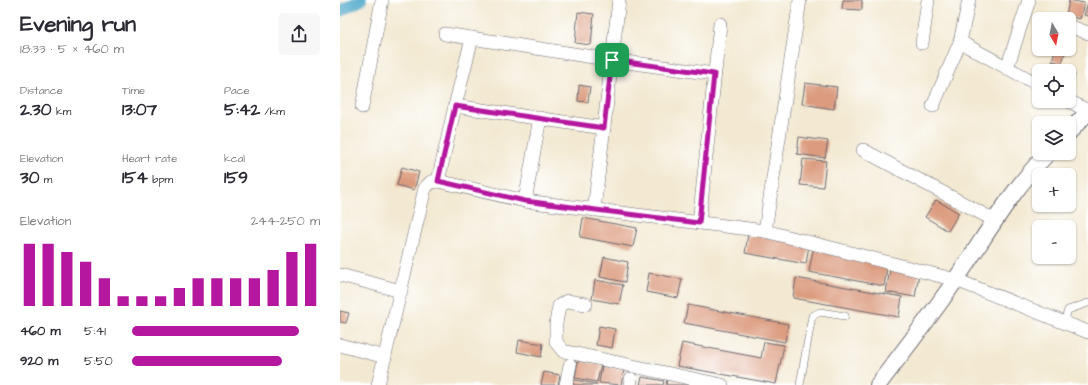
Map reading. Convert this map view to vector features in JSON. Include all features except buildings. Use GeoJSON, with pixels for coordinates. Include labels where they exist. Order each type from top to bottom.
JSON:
{"type":"FeatureCollection","features":[{"type":"Feature","properties":{"kind":"street"},"geometry":{"type":"LineString","coordinates":[[362,107],[382,0]]}},
{"type":"Feature","properties":{"kind":"street"},"geometry":{"type":"LineString","coordinates":[[594,210],[619,0]]}},
{"type":"Feature","properties":{"kind":"street"},"geometry":{"type":"LineString","coordinates":[[765,231],[800,0]]}},
{"type":"Feature","properties":{"kind":"street"},"geometry":{"type":"LineString","coordinates":[[922,42],[928,0]]}},
{"type":"Feature","properties":{"kind":"street"},"geometry":{"type":"LineString","coordinates":[[933,106],[960,42],[969,0]]}},
{"type":"Feature","properties":{"kind":"street"},"geometry":{"type":"LineString","coordinates":[[1007,68],[1029,0]]}},
{"type":"Feature","properties":{"kind":"street"},"geometry":{"type":"LineString","coordinates":[[699,223],[720,24]]}},
{"type":"Feature","properties":{"kind":"street"},"geometry":{"type":"LineString","coordinates":[[1076,29],[1088,33]]}},
{"type":"Feature","properties":{"kind":"street"},"geometry":{"type":"LineString","coordinates":[[445,34],[714,74]]}},
{"type":"Feature","properties":{"kind":"street"},"geometry":{"type":"LineString","coordinates":[[438,181],[472,38]]}},
{"type":"Feature","properties":{"kind":"street"},"geometry":{"type":"LineString","coordinates":[[960,42],[1032,81]]}},
{"type":"Feature","properties":{"kind":"street"},"geometry":{"type":"LineString","coordinates":[[1076,105],[1088,112],[1076,125]]}},
{"type":"Feature","properties":{"kind":"street"},"geometry":{"type":"LineString","coordinates":[[455,106],[604,128]]}},
{"type":"Feature","properties":{"kind":"street"},"geometry":{"type":"LineString","coordinates":[[525,201],[540,118]]}},
{"type":"Feature","properties":{"kind":"street"},"geometry":{"type":"LineString","coordinates":[[863,150],[994,220]]}},
{"type":"Feature","properties":{"kind":"street"},"geometry":{"type":"LineString","coordinates":[[878,385],[956,280],[994,220],[1041,160]]}},
{"type":"Feature","properties":{"kind":"street"},"geometry":{"type":"LineString","coordinates":[[378,385],[426,188],[432,182],[438,181],[525,201],[765,231],[956,280],[1088,332]]}},
{"type":"Feature","properties":{"kind":"street"},"geometry":{"type":"LineString","coordinates":[[340,275],[401,291]]}},
{"type":"Feature","properties":{"kind":"street"},"geometry":{"type":"LineString","coordinates":[[586,304],[567,301],[559,306],[556,323],[556,342],[563,351],[722,385]]}},
{"type":"Feature","properties":{"kind":"street"},"geometry":{"type":"LineString","coordinates":[[340,346],[385,356]]}},
{"type":"Feature","properties":{"kind":"street"},"geometry":{"type":"LineString","coordinates":[[566,385],[570,365]]}},
{"type":"Feature","properties":{"kind":"lane"},"geometry":{"type":"LineString","coordinates":[[1064,322],[1068,310],[1088,303]]}},
{"type":"Feature","properties":{"kind":"lane"},"geometry":{"type":"LineString","coordinates":[[800,385],[812,316],[820,312],[845,316]]}},
{"type":"Feature","properties":{"kind":"waterway"},"geometry":{"type":"LineString","coordinates":[[340,11],[361,0]]}},
{"type":"Feature","properties":{"kind":"route"},"geometry":{"type":"LineString","coordinates":[[612,60],[714,74],[699,223],[525,201],[438,181],[455,106],[604,128],[612,60]]}}]}
